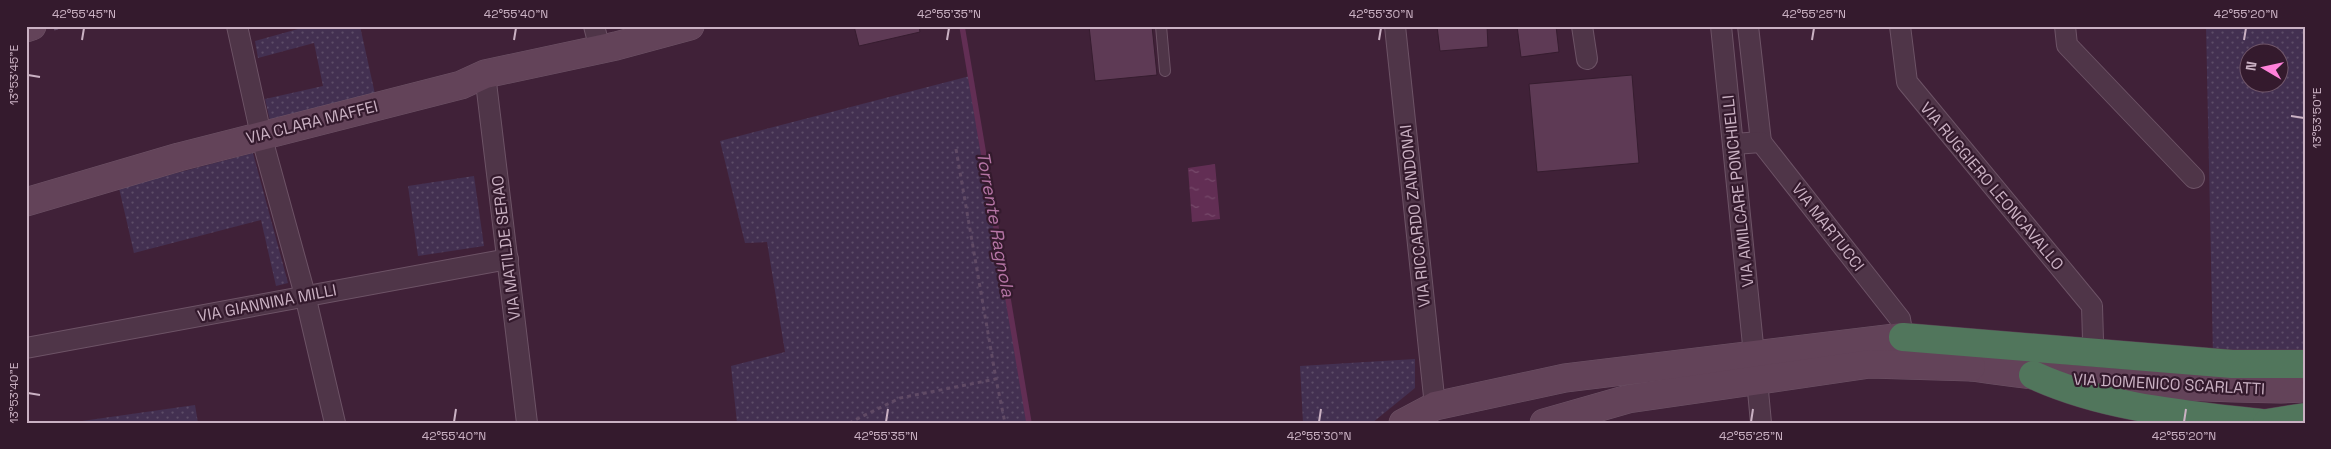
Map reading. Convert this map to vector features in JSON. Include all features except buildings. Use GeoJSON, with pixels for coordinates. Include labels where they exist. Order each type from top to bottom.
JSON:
{"type":"FeatureCollection","features":[{"type":"Feature","properties":{"kind":"highway"},"geometry":{"type":"LineString","coordinates":[[1903,337],[2232,364],[2305,364]]}},
{"type":"Feature","properties":{"kind":"highway"},"geometry":{"type":"LineString","coordinates":[[2033,375],[2062,388],[2100,400],[2138,408],[2261,423]]}},
{"type":"Feature","properties":{"kind":"highway"},"geometry":{"type":"LineString","coordinates":[[2267,423],[2305,417]]}},
{"type":"Feature","properties":{"kind":"street"},"geometry":{"type":"LineString","coordinates":[[26,28],[32,26]]}},
{"type":"Feature","properties":{"kind":"street"},"geometry":{"type":"LineString","coordinates":[[237,26],[261,135],[305,295],[335,423]]}},
{"type":"Feature","properties":{"kind":"street","name":"VIA CLARA MAFFEI"},"geometry":{"type":"LineString","coordinates":[[26,202],[261,135],[461,85],[485,74],[597,38],[690,26]]}},
{"type":"Feature","properties":{"kind":"street","name":"VIA RICCARDO ZANDONAI"},"geometry":{"type":"LineString","coordinates":[[1396,26],[1435,406]]}},
{"type":"Feature","properties":{"kind":"street"},"geometry":{"type":"LineString","coordinates":[[1582,26],[1587,59]]}},
{"type":"Feature","properties":{"kind":"street","name":"VIA AMILCARE PONCHIELLI"},"geometry":{"type":"LineString","coordinates":[[1721,26],[1761,423]]}},
{"type":"Feature","properties":{"kind":"street","name":"VIA AMILCARE PONCHIELLI"},"geometry":{"type":"LineString","coordinates":[[1748,26],[1761,142]]}},
{"type":"Feature","properties":{"kind":"street","name":"VIA RUGGIERO LEONCAVALLO"},"geometry":{"type":"LineString","coordinates":[[1900,26],[1907,82],[2092,306],[2093,340]]}},
{"type":"Feature","properties":{"kind":"street"},"geometry":{"type":"LineString","coordinates":[[2065,26],[2067,45],[2194,178]]}},
{"type":"Feature","properties":{"kind":"street","name":"VIA MATILDE SERAO"},"geometry":{"type":"LineString","coordinates":[[485,74],[527,423]]}},
{"type":"Feature","properties":{"kind":"street"},"geometry":{"type":"LineString","coordinates":[[1734,144],[1761,142]]}},
{"type":"Feature","properties":{"kind":"street","name":"VIA MARTUCCI"},"geometry":{"type":"LineString","coordinates":[[1761,142],[1900,318],[1903,337]]}},
{"type":"Feature","properties":{"kind":"street","name":"VIA GIANNINA MILLI"},"geometry":{"type":"LineString","coordinates":[[26,348],[508,259]]}},
{"type":"Feature","properties":{"kind":"street"},"geometry":{"type":"LineString","coordinates":[[1565,378],[1547,386],[1541,392],[1539,399],[1541,406],[1556,419],[1628,398],[1756,368],[1903,337]]}},
{"type":"Feature","properties":{"kind":"street"},"geometry":{"type":"LineString","coordinates":[[1870,364],[1886,359],[1896,353],[1901,346],[1903,337]]}},
{"type":"Feature","properties":{"kind":"street"},"geometry":{"type":"LineString","coordinates":[[1903,337],[1908,349],[1925,360],[1971,367]]}},
{"type":"Feature","properties":{"kind":"street"},"geometry":{"type":"LineString","coordinates":[[1403,423],[1435,406],[1565,378],[1870,364],[1971,367]]}},
{"type":"Feature","properties":{"kind":"street","name":"VIA DOMENICO SCARLATTI"},"geometry":{"type":"LineString","coordinates":[[1971,367],[2127,384],[2185,387],[2305,388]]}},
{"type":"Feature","properties":{"kind":"lane"},"geometry":{"type":"LineString","coordinates":[[1161,26],[1166,71]]}},
{"type":"Feature","properties":{"kind":"path"},"geometry":{"type":"LineString","coordinates":[[956,149],[1005,423]]}},
{"type":"Feature","properties":{"kind":"path"},"geometry":{"type":"LineString","coordinates":[[849,423],[900,398],[996,379]]}},
{"type":"Feature","properties":{"kind":"shaded area"},"geometry":{"type":"Polygon","coordinates":[[[298,26],[360,26],[375,94],[270,121],[265,99],[323,86],[314,43],[258,58],[255,41],[298,29],[298,26]]]}},
{"type":"Feature","properties":{"kind":"shaded area"},"geometry":{"type":"Polygon","coordinates":[[[2206,26],[2305,26],[2305,350],[2213,355],[2206,26]]]}},
{"type":"Feature","properties":{"kind":"shaded area"},"geometry":{"type":"Polygon","coordinates":[[[970,76],[1029,423],[737,423],[731,366],[785,352],[767,242],[745,243],[720,141],[970,76]]]}},
{"type":"Feature","properties":{"kind":"shaded area"},"geometry":{"type":"Polygon","coordinates":[[[253,153],[288,283],[276,286],[261,220],[134,253],[119,188],[253,153]]]}},
{"type":"Feature","properties":{"kind":"shaded area"},"geometry":{"type":"Polygon","coordinates":[[[474,176],[484,246],[418,256],[408,186],[474,176]]]}},
{"type":"Feature","properties":{"kind":"shaded area"},"geometry":{"type":"Polygon","coordinates":[[[1415,359],[1415,388],[1372,423],[1303,423],[1300,366],[1415,359]]]}},
{"type":"Feature","properties":{"kind":"shaded area"},"geometry":{"type":"Polygon","coordinates":[[[195,405],[198,423],[68,423],[195,405]]]}},
{"type":"Feature","properties":{"kind":"water"},"geometry":{"type":"Polygon","coordinates":[[[1215,164],[1220,219],[1192,222],[1188,168],[1215,164]]]}},
{"type":"Feature","properties":{"kind":"waterway","name":"Torrente Ragnola"},"geometry":{"type":"LineString","coordinates":[[962,26],[1029,423]]}}]}
